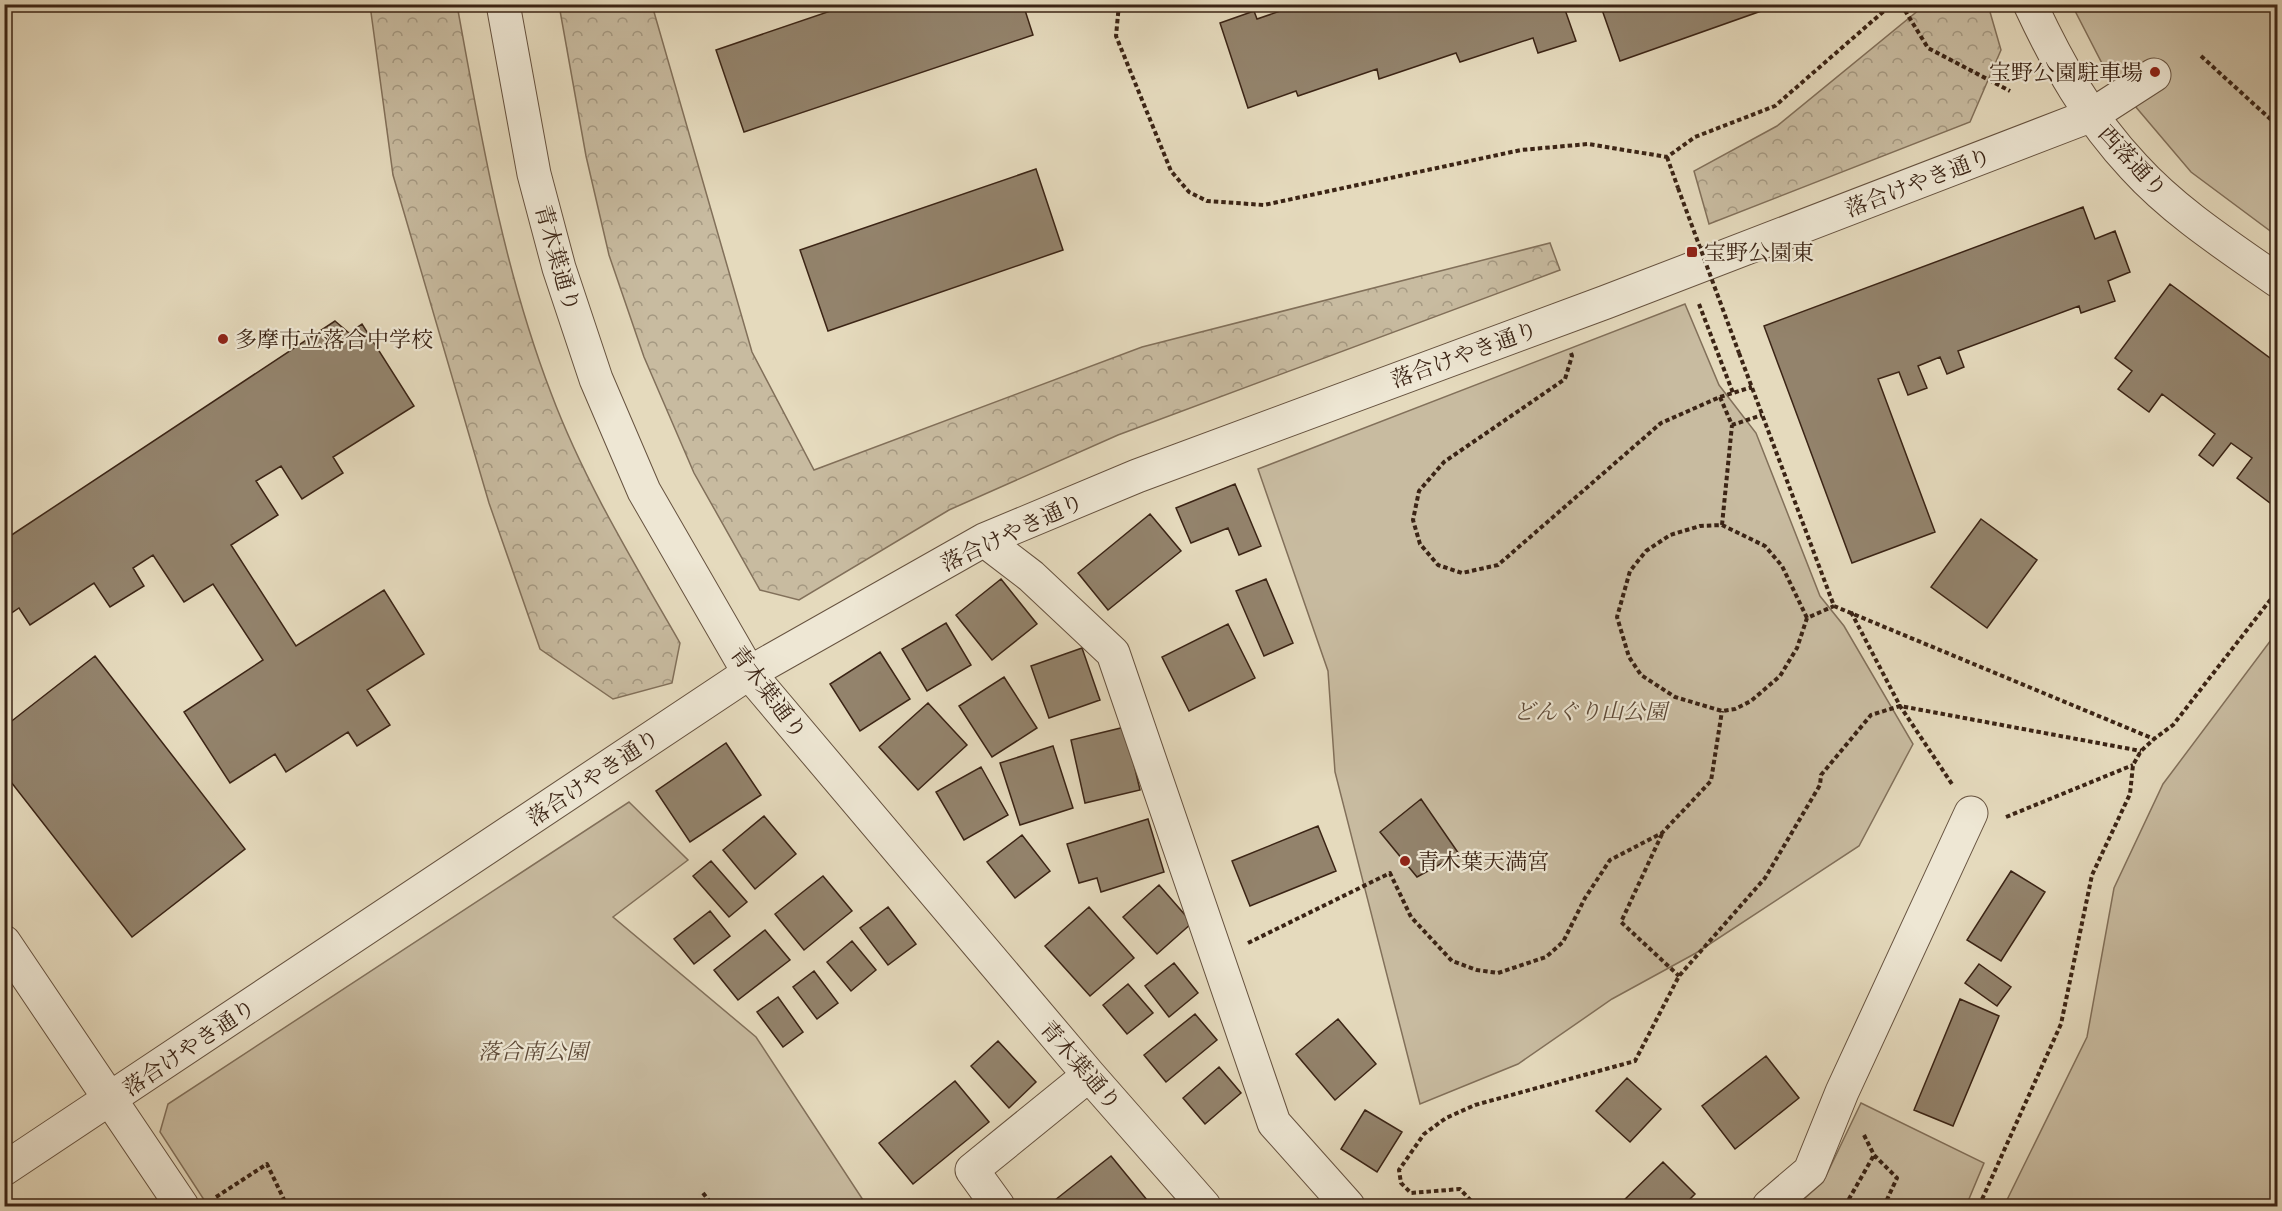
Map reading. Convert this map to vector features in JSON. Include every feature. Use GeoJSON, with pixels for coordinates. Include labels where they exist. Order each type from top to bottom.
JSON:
{"type":"FeatureCollection","features":[{"type":"Feature","properties":{"kind":"street","name":"青木葉通り"},"geometry":{"type":"LineString","coordinates":[[503,4],[534,174],[559,268],[596,379],[644,491],[749,673],[1089,1075],[1204,1206]]}},
{"type":"Feature","properties":{"kind":"street","name":"西落通り"},"geometry":{"type":"LineString","coordinates":[[2030,4],[2060,68],[2092,115],[2134,167],[2186,215],[2277,281]]}},
{"type":"Feature","properties":{"kind":"street","name":"落合けやき通り"},"geometry":{"type":"LineString","coordinates":[[4,1169],[749,673],[984,540],[1137,476],[1606,302],[2092,115],[2154,75]]}},
{"type":"Feature","properties":{"kind":"street"},"geometry":{"type":"LineString","coordinates":[[984,540],[1031,576],[1113,653],[1274,1123],[1348,1206]]}},
{"type":"Feature","properties":{"kind":"street"},"geometry":{"type":"LineString","coordinates":[[1769,1206],[1810,1171],[1842,1092],[1971,813]]}},
{"type":"Feature","properties":{"kind":"street"},"geometry":{"type":"LineString","coordinates":[[4,942],[182,1206]]}},
{"type":"Feature","properties":{"kind":"street"},"geometry":{"type":"LineString","coordinates":[[998,1206],[972,1170],[1089,1075]]}},
{"type":"Feature","properties":{"kind":"path"},"geometry":{"type":"LineString","coordinates":[[1119,4],[1116,36],[1171,171],[1189,192],[1207,201],[1264,205],[1521,150],[1588,144],[1667,157],[1695,137],[1775,106],[1892,4]]}},
{"type":"Feature","properties":{"kind":"path"},"geometry":{"type":"LineString","coordinates":[[1901,4],[1928,48],[2010,91]]}},
{"type":"Feature","properties":{"kind":"path"},"geometry":{"type":"LineString","coordinates":[[2200,56],[2277,126]]}},
{"type":"Feature","properties":{"kind":"path"},"geometry":{"type":"LineString","coordinates":[[1667,157],[1834,606]]}},
{"type":"Feature","properties":{"kind":"path"},"geometry":{"type":"LineString","coordinates":[[1699,304],[1732,393]]}},
{"type":"Feature","properties":{"kind":"path"},"geometry":{"type":"LineString","coordinates":[[1569,349],[1572,356],[1565,379],[1444,462],[1419,491],[1413,520],[1419,544],[1438,565],[1462,573],[1498,565],[1661,423],[1720,397],[1752,387]]}},
{"type":"Feature","properties":{"kind":"path"},"geometry":{"type":"LineString","coordinates":[[1720,397],[1732,425],[1722,525]]}},
{"type":"Feature","properties":{"kind":"path"},"geometry":{"type":"LineString","coordinates":[[1732,425],[1762,415]]}},
{"type":"Feature","properties":{"kind":"path"},"geometry":{"type":"LineString","coordinates":[[1722,525],[1765,546],[1782,566],[1807,618],[1797,648],[1780,676],[1751,700],[1735,709],[1722,711],[1675,697],[1641,675],[1629,657],[1617,617],[1630,571],[1646,551],[1670,535],[1700,526],[1722,525]]}},
{"type":"Feature","properties":{"kind":"path"},"geometry":{"type":"LineString","coordinates":[[1979,1206],[2061,1024],[2092,875],[2130,794],[2133,765],[2141,752],[2154,739],[2173,726],[2277,590]]}},
{"type":"Feature","properties":{"kind":"path"},"geometry":{"type":"LineString","coordinates":[[1807,618],[1834,606],[2154,739]]}},
{"type":"Feature","properties":{"kind":"path"},"geometry":{"type":"LineString","coordinates":[[1850,612],[1900,706],[1971,813],[2002,819],[2133,765]]}},
{"type":"Feature","properties":{"kind":"path"},"geometry":{"type":"LineString","coordinates":[[1476,1206],[1460,1189],[1411,1193],[1401,1183],[1399,1170],[1424,1134],[1446,1118],[1475,1105],[1635,1061],[1679,976],[1765,878],[1820,785],[1821,775],[1870,715],[1900,706],[2141,752]]}},
{"type":"Feature","properties":{"kind":"path"},"geometry":{"type":"LineString","coordinates":[[1679,976],[1621,922],[1662,833],[1710,781],[1722,711]]}},
{"type":"Feature","properties":{"kind":"path"},"geometry":{"type":"LineString","coordinates":[[1217,959],[1390,873],[1411,917],[1452,961],[1476,970],[1498,973],[1545,957],[1563,942],[1585,898],[1610,860],[1662,833]]}},
{"type":"Feature","properties":{"kind":"path"},"geometry":{"type":"LineString","coordinates":[[1842,1092],[1874,1155],[1897,1178],[1884,1206]]}},
{"type":"Feature","properties":{"kind":"path"},"geometry":{"type":"LineString","coordinates":[[1845,1206],[1874,1155]]}},
{"type":"Feature","properties":{"kind":"path"},"geometry":{"type":"LineString","coordinates":[[232,1186],[267,1164],[287,1206]]}},
{"type":"Feature","properties":{"kind":"path"},"geometry":{"type":"LineString","coordinates":[[703,1193],[713,1206]]}},
{"type":"Feature","properties":{"kind":"green space"},"geometry":{"type":"Polygon","coordinates":[[[370,5],[457,5],[506,250],[534,346],[578,458],[627,551],[680,643],[672,683],[613,699],[540,649],[489,503],[393,175],[370,5]]]}},
{"type":"Feature","properties":{"kind":"green space"},"geometry":{"type":"Polygon","coordinates":[[[559,5],[652,5],[752,352],[814,470],[1142,347],[1550,243],[1560,270],[1118,435],[949,510],[799,600],[760,590],[694,473],[644,357],[609,255],[586,156],[559,5]]]}},
{"type":"Feature","properties":{"kind":"green space"},"geometry":{"type":"Polygon","coordinates":[[[1925,5],[1988,5],[2001,50],[1970,122],[1709,224],[1694,171],[1777,126],[1925,5]]]}},
{"type":"Feature","properties":{"kind":"green space"},"geometry":{"type":"Polygon","coordinates":[[[2072,5],[2277,5],[2277,236],[2191,172],[2107,73],[2072,5]]]}},
{"type":"Feature","properties":{"kind":"green space","name":"どんぐり山公園"},"geometry":{"type":"Polygon","coordinates":[[[1685,304],[1719,385],[1756,433],[1820,596],[1844,626],[1913,744],[1859,846],[1696,953],[1612,999],[1518,1064],[1420,1104],[1335,772],[1328,671],[1258,469],[1685,304]]]}},
{"type":"Feature","properties":{"kind":"green space"},"geometry":{"type":"Polygon","coordinates":[[[2277,632],[2277,1206],[2004,1206],[2087,1037],[2114,888],[2163,784],[2277,632]]]}},
{"type":"Feature","properties":{"kind":"green space","name":"落合南公園"},"geometry":{"type":"Polygon","coordinates":[[[629,802],[688,860],[613,917],[756,1037],[867,1206],[208,1206],[160,1132],[168,1104],[629,802]]]}},
{"type":"Feature","properties":{"kind":"green space"},"geometry":{"type":"Polygon","coordinates":[[[1861,1103],[1984,1163],[1966,1206],[1796,1206],[1823,1182],[1861,1103]]]}},
{"type":"Feature","properties":{"kind":"building"},"geometry":{"type":"Polygon","coordinates":[[[851,4],[1023,4],[1033,35],[744,132],[716,50],[851,4]]]}},
{"type":"Feature","properties":{"kind":"building"},"geometry":{"type":"Polygon","coordinates":[[[1301,4],[1563,4],[1576,41],[1538,53],[1533,38],[1460,62],[1456,53],[1379,79],[1377,69],[1298,96],[1296,91],[1248,108],[1220,23],[1254,11],[1257,19],[1301,4]]]}},
{"type":"Feature","properties":{"kind":"building"},"geometry":{"type":"Polygon","coordinates":[[[1600,4],[1781,4],[1620,61],[1600,4]]]}},
{"type":"Feature","properties":{"kind":"building"},"geometry":{"type":"Polygon","coordinates":[[[1036,169],[1063,250],[828,331],[800,250],[1036,169]]]}},
{"type":"Feature","properties":{"kind":"building"},"geometry":{"type":"Polygon","coordinates":[[[2083,207],[2095,239],[2115,231],[2130,272],[2108,281],[2115,301],[2081,313],[2079,306],[1958,351],[1964,367],[1947,374],[1940,357],[1918,366],[1927,388],[1908,395],[1899,372],[1878,379],[1935,532],[1852,563],[1764,326],[2083,207]]]}},
{"type":"Feature","properties":{"kind":"building"},"geometry":{"type":"Polygon","coordinates":[[[2170,284],[2278,364],[2278,493],[2270,503],[2237,478],[2252,458],[2231,443],[2213,466],[2199,455],[2215,434],[2162,394],[2149,412],[2118,389],[2132,371],[2115,358],[2170,284]]]}},
{"type":"Feature","properties":{"kind":"building"},"geometry":{"type":"Polygon","coordinates":[[[335,321],[349,333],[362,324],[414,406],[333,457],[343,473],[302,499],[281,466],[256,481],[278,515],[231,545],[296,646],[384,590],[424,654],[367,690],[390,725],[357,746],[348,732],[286,772],[275,754],[230,783],[184,712],[263,660],[213,584],[184,602],[153,555],[133,568],[144,586],[110,607],[94,583],[30,625],[19,608],[4,618],[4,540],[335,321]]]}},
{"type":"Feature","properties":{"kind":"building"},"geometry":{"type":"Polygon","coordinates":[[[1235,484],[1261,546],[1239,555],[1228,528],[1191,543],[1176,508],[1235,484]]]}},
{"type":"Feature","properties":{"kind":"building"},"geometry":{"type":"Polygon","coordinates":[[[1150,514],[1181,551],[1108,610],[1078,573],[1150,514]]]}},
{"type":"Feature","properties":{"kind":"building"},"geometry":{"type":"Polygon","coordinates":[[[1981,519],[2037,560],[1987,628],[1931,587],[1981,519]]]}},
{"type":"Feature","properties":{"kind":"building"},"geometry":{"type":"Polygon","coordinates":[[[1001,579],[1037,624],[992,660],[956,615],[1001,579]]]}},
{"type":"Feature","properties":{"kind":"building"},"geometry":{"type":"Polygon","coordinates":[[[1266,579],[1293,643],[1264,656],[1236,591],[1266,579]]]}},
{"type":"Feature","properties":{"kind":"building"},"geometry":{"type":"Polygon","coordinates":[[[946,623],[971,665],[927,691],[902,649],[946,623]]]}},
{"type":"Feature","properties":{"kind":"building"},"geometry":{"type":"Polygon","coordinates":[[[1228,624],[1255,678],[1189,711],[1162,657],[1228,624]]]}},
{"type":"Feature","properties":{"kind":"building"},"geometry":{"type":"Polygon","coordinates":[[[1082,648],[1100,700],[1049,718],[1031,666],[1082,648]]]}},
{"type":"Feature","properties":{"kind":"building"},"geometry":{"type":"Polygon","coordinates":[[[880,652],[910,699],[860,731],[830,684],[880,652]]]}},
{"type":"Feature","properties":{"kind":"building"},"geometry":{"type":"Polygon","coordinates":[[[95,656],[245,849],[132,937],[4,773],[4,727],[95,656]]]}},
{"type":"Feature","properties":{"kind":"building"},"geometry":{"type":"Polygon","coordinates":[[[1004,677],[1037,728],[992,757],[959,706],[1004,677]]]}},
{"type":"Feature","properties":{"kind":"building"},"geometry":{"type":"Polygon","coordinates":[[[928,703],[967,745],[918,790],[879,747],[928,703]]]}},
{"type":"Feature","properties":{"kind":"building"},"geometry":{"type":"Polygon","coordinates":[[[1125,727],[1140,790],[1085,803],[1071,740],[1125,727]]]}},
{"type":"Feature","properties":{"kind":"building"},"geometry":{"type":"Polygon","coordinates":[[[726,743],[761,795],[690,842],[656,791],[726,743]]]}},
{"type":"Feature","properties":{"kind":"building"},"geometry":{"type":"Polygon","coordinates":[[[1053,746],[1073,808],[1020,825],[1000,763],[1053,746]]]}},
{"type":"Feature","properties":{"kind":"building"},"geometry":{"type":"Polygon","coordinates":[[[981,767],[1008,815],[964,840],[936,792],[981,767]]]}},
{"type":"Feature","properties":{"kind":"building"},"geometry":{"type":"Polygon","coordinates":[[[1421,799],[1459,854],[1417,877],[1380,832],[1421,799]]]}},
{"type":"Feature","properties":{"kind":"building"},"geometry":{"type":"Polygon","coordinates":[[[764,816],[796,854],[755,889],[723,850],[764,816]]]}},
{"type":"Feature","properties":{"kind":"building"},"geometry":{"type":"Polygon","coordinates":[[[1148,819],[1164,872],[1101,892],[1097,878],[1079,883],[1067,844],[1148,819]]]}},
{"type":"Feature","properties":{"kind":"building"},"geometry":{"type":"Polygon","coordinates":[[[1318,826],[1336,871],[1250,906],[1232,861],[1318,826]]]}},
{"type":"Feature","properties":{"kind":"building"},"geometry":{"type":"Polygon","coordinates":[[[1022,835],[1050,871],[1015,898],[987,862],[1022,835]]]}},
{"type":"Feature","properties":{"kind":"building"},"geometry":{"type":"Polygon","coordinates":[[[711,861],[747,902],[729,917],[693,876],[711,861]]]}},
{"type":"Feature","properties":{"kind":"building"},"geometry":{"type":"Polygon","coordinates":[[[2011,871],[2045,892],[2001,961],[1967,940],[2011,871]]]}},
{"type":"Feature","properties":{"kind":"building"},"geometry":{"type":"Polygon","coordinates":[[[823,876],[852,911],[804,950],[775,914],[823,876]]]}},
{"type":"Feature","properties":{"kind":"building"},"geometry":{"type":"Polygon","coordinates":[[[1159,885],[1192,923],[1157,954],[1123,917],[1159,885]]]}},
{"type":"Feature","properties":{"kind":"building"},"geometry":{"type":"Polygon","coordinates":[[[888,907],[916,944],[888,965],[860,928],[888,907]]]}},
{"type":"Feature","properties":{"kind":"building"},"geometry":{"type":"Polygon","coordinates":[[[1089,907],[1134,958],[1090,996],[1045,946],[1089,907]]]}},
{"type":"Feature","properties":{"kind":"building"},"geometry":{"type":"Polygon","coordinates":[[[710,911],[730,936],[694,964],[674,939],[710,911]]]}},
{"type":"Feature","properties":{"kind":"building"},"geometry":{"type":"Polygon","coordinates":[[[765,930],[790,960],[738,1000],[714,970],[765,930]]]}},
{"type":"Feature","properties":{"kind":"building"},"geometry":{"type":"Polygon","coordinates":[[[852,941],[876,970],[851,991],[827,962],[852,941]]]}},
{"type":"Feature","properties":{"kind":"building"},"geometry":{"type":"Polygon","coordinates":[[[1174,963],[1198,993],[1169,1017],[1145,986],[1174,963]]]}},
{"type":"Feature","properties":{"kind":"building"},"geometry":{"type":"Polygon","coordinates":[[[1979,964],[2011,987],[1997,1006],[1965,983],[1979,964]]]}},
{"type":"Feature","properties":{"kind":"building"},"geometry":{"type":"Polygon","coordinates":[[[814,971],[838,1003],[817,1019],[793,987],[814,971]]]}},
{"type":"Feature","properties":{"kind":"building"},"geometry":{"type":"Polygon","coordinates":[[[1128,984],[1153,1013],[1127,1034],[1103,1005],[1128,984]]]}},
{"type":"Feature","properties":{"kind":"building"},"geometry":{"type":"Polygon","coordinates":[[[778,997],[803,1032],[783,1047],[757,1012],[778,997]]]}},
{"type":"Feature","properties":{"kind":"building"},"geometry":{"type":"Polygon","coordinates":[[[1960,999],[1999,1016],[1953,1126],[1914,1110],[1960,999]]]}},
{"type":"Feature","properties":{"kind":"building"},"geometry":{"type":"Polygon","coordinates":[[[1195,1014],[1217,1040],[1166,1082],[1144,1055],[1195,1014]]]}},
{"type":"Feature","properties":{"kind":"building"},"geometry":{"type":"Polygon","coordinates":[[[1338,1019],[1376,1064],[1335,1100],[1296,1054],[1338,1019]]]}},
{"type":"Feature","properties":{"kind":"building"},"geometry":{"type":"Polygon","coordinates":[[[998,1041],[1036,1082],[1009,1108],[971,1066],[998,1041]]]}},
{"type":"Feature","properties":{"kind":"building"},"geometry":{"type":"Polygon","coordinates":[[[1766,1056],[1799,1098],[1735,1149],[1702,1106],[1766,1056]]]}},
{"type":"Feature","properties":{"kind":"building"},"geometry":{"type":"Polygon","coordinates":[[[1219,1067],[1241,1093],[1205,1124],[1183,1098],[1219,1067]]]}},
{"type":"Feature","properties":{"kind":"building"},"geometry":{"type":"Polygon","coordinates":[[[1627,1078],[1661,1109],[1630,1142],[1596,1111],[1627,1078]]]}},
{"type":"Feature","properties":{"kind":"building"},"geometry":{"type":"Polygon","coordinates":[[[955,1081],[989,1122],[913,1184],[879,1143],[955,1081]]]}},
{"type":"Feature","properties":{"kind":"building"},"geometry":{"type":"Polygon","coordinates":[[[1365,1110],[1402,1132],[1377,1172],[1341,1149],[1365,1110]]]}},
{"type":"Feature","properties":{"kind":"building"},"geometry":{"type":"Polygon","coordinates":[[[1111,1156],[1152,1206],[1060,1206],[1055,1200],[1111,1156]]]}},
{"type":"Feature","properties":{"kind":"building"},"geometry":{"type":"Polygon","coordinates":[[[1663,1162],[1695,1194],[1683,1206],[1618,1206],[1663,1162]]]}},
{"type":"Feature","properties":{"kind":"place","name":"宝野公園駐車場"},"geometry":{"type":"Point","coordinates":[2155,72]}},
{"type":"Feature","properties":{"kind":"place","name":"宝野公園東"},"geometry":{"type":"Point","coordinates":[1692,252]}},
{"type":"Feature","properties":{"kind":"place","name":"多摩市立落合中学校"},"geometry":{"type":"Point","coordinates":[223,339]}},
{"type":"Feature","properties":{"kind":"place","name":"青木葉天満宮"},"geometry":{"type":"Point","coordinates":[1405,861]}}]}
